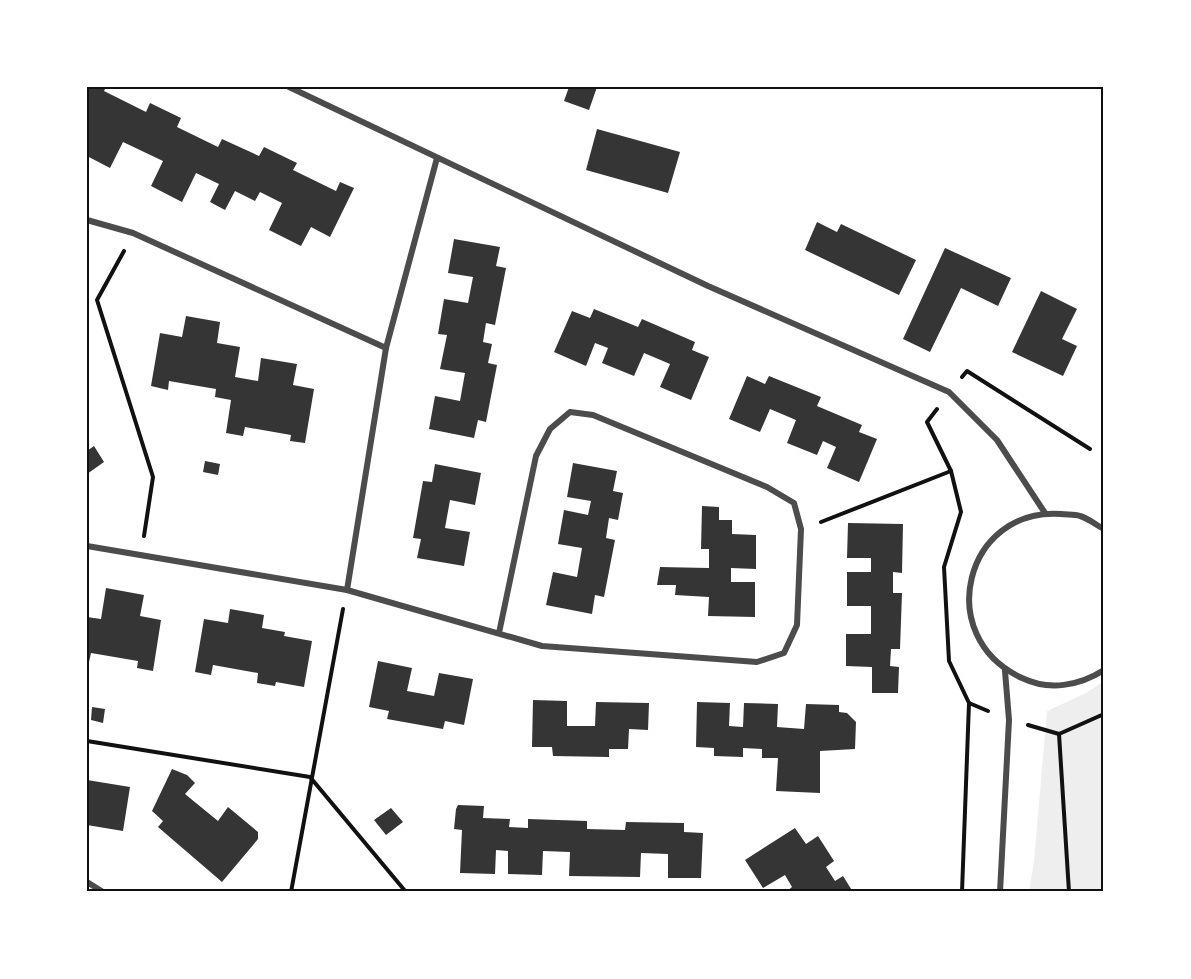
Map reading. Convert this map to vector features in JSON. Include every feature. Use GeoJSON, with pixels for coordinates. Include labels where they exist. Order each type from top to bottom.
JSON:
{"type":"FeatureCollection","features":[{"type":"Feature","properties":{"kind":"street"},"geometry":{"type":"LineString","coordinates":[[289,87],[708,286],[949,392],[997,440],[1045,513]]}},
{"type":"Feature","properties":{"kind":"street"},"geometry":{"type":"LineString","coordinates":[[346,590],[386,348],[437,158]]}},
{"type":"Feature","properties":{"kind":"street"},"geometry":{"type":"LineString","coordinates":[[87,220],[133,233],[386,348]]}},
{"type":"Feature","properties":{"kind":"street"},"geometry":{"type":"LineString","coordinates":[[87,546],[346,590],[543,646],[757,662],[784,653],[796,626],[801,529],[794,503],[767,487],[593,415],[570,412],[550,429],[536,456],[499,633]]}},
{"type":"Feature","properties":{"kind":"street"},"geometry":{"type":"LineString","coordinates":[[1104,529],[1079,515],[1045,513],[1016,522],[992,539],[975,564],[968,593],[971,623],[984,650],[1005,671],[1032,683],[1061,686],[1090,679],[1104,670]]}},
{"type":"Feature","properties":{"kind":"street"},"geometry":{"type":"LineString","coordinates":[[1000,892],[1009,720],[1005,671]]}},
{"type":"Feature","properties":{"kind":"street"},"geometry":{"type":"LineString","coordinates":[[87,882],[104,892]]}},
{"type":"Feature","properties":{"kind":"path"},"geometry":{"type":"LineString","coordinates":[[133,233],[97,300],[153,477],[141,555]]}},
{"type":"Feature","properties":{"kind":"path"},"geometry":{"type":"LineString","coordinates":[[801,529],[951,471]]}},
{"type":"Feature","properties":{"kind":"path"},"geometry":{"type":"LineString","coordinates":[[291,892],[310,777],[346,590]]}},
{"type":"Feature","properties":{"kind":"path"},"geometry":{"type":"LineString","coordinates":[[1009,720],[1059,734],[1104,714]]}},
{"type":"Feature","properties":{"kind":"path"},"geometry":{"type":"LineString","coordinates":[[1059,734],[1070,892]]}},
{"type":"Feature","properties":{"kind":"path"},"geometry":{"type":"LineString","coordinates":[[87,741],[310,777],[406,892]]}},
{"type":"Feature","properties":{"kind":"shaded area"},"geometry":{"type":"Polygon","coordinates":[[[1104,681],[1104,892],[1029,892],[1034,861],[1047,711],[1086,693],[1104,681]]]}},
{"type":"Feature","properties":{"kind":"building"},"geometry":{"type":"Polygon","coordinates":[[[87,87],[106,87],[104,91],[146,112],[150,103],[181,118],[177,127],[218,147],[222,139],[259,156],[264,147],[297,163],[293,170],[336,191],[340,182],[354,188],[330,237],[311,227],[301,246],[269,230],[282,203],[260,192],[255,201],[235,191],[225,210],[210,202],[219,184],[196,173],[182,202],[151,186],[163,161],[123,142],[110,168],[87,156],[87,87]]]}},
{"type":"Feature","properties":{"kind":"building"},"geometry":{"type":"Polygon","coordinates":[[[569,87],[597,87],[589,110],[564,101],[569,87]]]}},
{"type":"Feature","properties":{"kind":"building"},"geometry":{"type":"Polygon","coordinates":[[[597,129],[680,152],[668,193],[586,170],[597,129]]]}},
{"type":"Feature","properties":{"kind":"building"},"geometry":{"type":"Polygon","coordinates":[[[817,222],[837,232],[841,224],[916,260],[899,295],[805,250],[817,222]]]}},
{"type":"Feature","properties":{"kind":"building"},"geometry":{"type":"Polygon","coordinates":[[[454,239],[500,247],[496,266],[506,268],[495,325],[486,323],[483,342],[492,344],[488,363],[497,365],[486,422],[478,420],[474,438],[429,429],[435,396],[460,401],[465,373],[440,369],[447,335],[438,334],[444,299],[468,303],[473,277],[448,273],[454,239]]]}},
{"type":"Feature","properties":{"kind":"building"},"geometry":{"type":"Polygon","coordinates":[[[945,248],[1011,278],[998,306],[961,288],[930,352],[903,339],[945,248]]]}},
{"type":"Feature","properties":{"kind":"building"},"geometry":{"type":"Polygon","coordinates":[[[1041,291],[1077,309],[1062,339],[1077,346],[1063,376],[1012,352],[1041,291]]]}},
{"type":"Feature","properties":{"kind":"building"},"geometry":{"type":"Polygon","coordinates":[[[594,309],[638,327],[642,319],[695,342],[692,350],[709,357],[691,400],[660,387],[670,364],[644,353],[634,376],[602,363],[608,348],[595,343],[586,366],[554,352],[572,311],[590,318],[594,309]]]}},
{"type":"Feature","properties":{"kind":"building"},"geometry":{"type":"Polygon","coordinates":[[[186,316],[220,322],[217,343],[240,347],[235,377],[258,381],[261,358],[297,364],[293,385],[314,389],[305,443],[290,441],[291,435],[245,427],[243,436],[226,433],[231,400],[215,397],[216,389],[169,381],[168,390],[151,386],[160,333],[182,337],[186,316]]]}},
{"type":"Feature","properties":{"kind":"building"},"geometry":{"type":"Polygon","coordinates":[[[747,376],[765,384],[769,376],[821,397],[817,406],[862,425],[859,432],[877,439],[859,482],[827,468],[836,447],[823,441],[817,455],[787,443],[796,420],[770,409],[760,432],[729,419],[747,376]]]}},
{"type":"Feature","properties":{"kind":"building"},"geometry":{"type":"Polygon","coordinates":[[[94,446],[104,462],[87,474],[87,451],[94,446]]]}},
{"type":"Feature","properties":{"kind":"building"},"geometry":{"type":"Polygon","coordinates":[[[205,461],[220,464],[218,475],[203,472],[205,461]]]}},
{"type":"Feature","properties":{"kind":"building"},"geometry":{"type":"Polygon","coordinates":[[[573,463],[617,471],[613,491],[623,493],[618,520],[609,518],[606,538],[615,540],[604,597],[595,595],[592,614],[546,605],[553,572],[577,577],[582,548],[558,544],[564,510],[588,515],[591,501],[567,497],[573,463]]]}},
{"type":"Feature","properties":{"kind":"building"},"geometry":{"type":"Polygon","coordinates":[[[435,464],[481,473],[475,505],[450,500],[445,528],[470,532],[464,566],[417,558],[421,539],[413,538],[423,481],[432,482],[435,464]]]}},
{"type":"Feature","properties":{"kind":"building"},"geometry":{"type":"Polygon","coordinates":[[[702,506],[719,507],[719,520],[732,520],[732,534],[756,535],[756,569],[731,568],[731,582],[755,582],[755,617],[708,616],[709,597],[675,595],[676,585],[657,585],[660,567],[709,568],[709,549],[701,549],[702,506]]]}},
{"type":"Feature","properties":{"kind":"building"},"geometry":{"type":"Polygon","coordinates":[[[848,523],[903,524],[902,573],[893,572],[893,593],[902,593],[900,649],[891,649],[890,666],[899,667],[898,693],[872,693],[872,667],[846,666],[846,634],[871,634],[871,606],[847,606],[847,572],[871,572],[871,558],[847,558],[848,523]]]}},
{"type":"Feature","properties":{"kind":"building"},"geometry":{"type":"Polygon","coordinates":[[[106,588],[144,595],[140,616],[161,620],[153,671],[137,668],[138,661],[91,653],[89,662],[87,662],[87,617],[101,619],[106,588]]]}},
{"type":"Feature","properties":{"kind":"building"},"geometry":{"type":"Polygon","coordinates":[[[230,609],[264,615],[262,628],[285,632],[284,636],[312,641],[304,687],[276,682],[275,686],[257,683],[258,673],[213,665],[211,675],[195,672],[204,619],[228,623],[230,609]]]}},
{"type":"Feature","properties":{"kind":"building"},"geometry":{"type":"Polygon","coordinates":[[[378,661],[412,668],[407,691],[434,696],[439,673],[473,679],[464,725],[445,721],[443,729],[387,719],[389,711],[369,707],[378,661]]]}},
{"type":"Feature","properties":{"kind":"building"},"geometry":{"type":"Polygon","coordinates":[[[533,700],[567,701],[567,726],[595,726],[596,702],[649,703],[648,730],[629,729],[628,749],[609,749],[609,757],[553,756],[552,747],[532,747],[533,700]]]}},
{"type":"Feature","properties":{"kind":"building"},"geometry":{"type":"Polygon","coordinates":[[[697,702],[730,703],[729,726],[743,727],[744,703],[778,704],[777,727],[804,729],[806,704],[839,705],[839,712],[847,713],[856,722],[855,749],[820,751],[820,793],[776,791],[778,758],[762,758],[762,749],[743,748],[743,757],[714,756],[714,748],[696,747],[697,702]]]}},
{"type":"Feature","properties":{"kind":"building"},"geometry":{"type":"Polygon","coordinates":[[[92,707],[105,709],[103,723],[91,720],[92,707]]]}},
{"type":"Feature","properties":{"kind":"building"},"geometry":{"type":"Polygon","coordinates":[[[172,769],[187,775],[195,783],[185,794],[218,821],[228,807],[258,832],[258,839],[222,882],[158,827],[163,821],[152,811],[172,769]]]}},
{"type":"Feature","properties":{"kind":"building"},"geometry":{"type":"Polygon","coordinates":[[[87,780],[130,787],[123,831],[87,825],[87,780]]]}},
{"type":"Feature","properties":{"kind":"building"},"geometry":{"type":"Polygon","coordinates":[[[458,805],[484,806],[483,818],[510,819],[509,827],[528,828],[528,819],[587,821],[587,829],[625,830],[626,822],[684,823],[684,832],[703,833],[701,878],[668,878],[668,854],[641,853],[640,877],[569,876],[570,852],[543,851],[542,875],[508,874],[508,851],[496,850],[495,874],[460,873],[462,830],[454,829],[458,805]]]}},
{"type":"Feature","properties":{"kind":"building"},"geometry":{"type":"Polygon","coordinates":[[[391,808],[403,822],[386,835],[374,820],[391,808]]]}},
{"type":"Feature","properties":{"kind":"building"},"geometry":{"type":"Polygon","coordinates":[[[795,828],[806,844],[818,836],[834,861],[826,867],[835,881],[843,876],[853,892],[786,892],[792,887],[785,875],[763,888],[745,860],[795,828]]]}}]}
